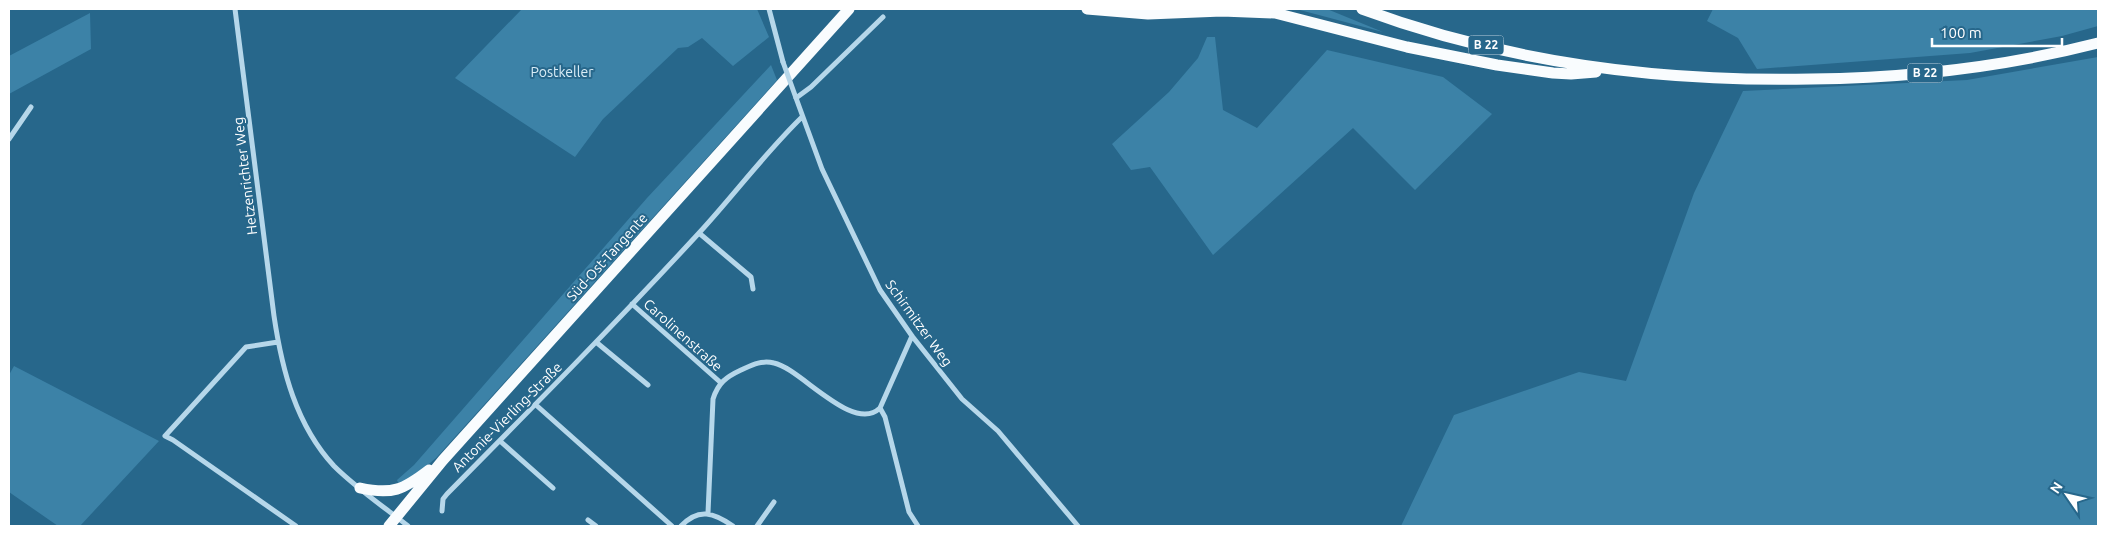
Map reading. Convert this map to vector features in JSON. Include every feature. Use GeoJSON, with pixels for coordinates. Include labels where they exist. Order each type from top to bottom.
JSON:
{"type":"FeatureCollection","features":[{"type":"Feature","properties":{"kind":"main road","name":"Süd-Ost-Tangente"},"geometry":{"type":"LineString","coordinates":[[392,522],[442,460],[738,135],[849,9]]}},
{"type":"Feature","properties":{"kind":"main road"},"geometry":{"type":"LineString","coordinates":[[1087,9],[1148,14],[1249,11],[1274,13],[1407,47],[1537,71],[1571,74],[1612,70]]}},
{"type":"Feature","properties":{"kind":"main road","name":"B 22"},"geometry":{"type":"LineString","coordinates":[[1362,9],[1429,31],[1506,50],[1612,70],[1672,76],[1735,79],[1856,78],[1908,75],[1983,66],[2066,51],[2098,43]]}},
{"type":"Feature","properties":{"kind":"main road"},"geometry":{"type":"LineString","coordinates":[[360,488],[378,492],[396,491],[408,486],[442,460]]}},
{"type":"Feature","properties":{"kind":"street","name":"Hetzenrichter Weg"},"geometry":{"type":"LineString","coordinates":[[236,9],[278,342],[290,391],[308,429],[320,449],[335,467],[360,488],[392,522],[408,526]]}},
{"type":"Feature","properties":{"kind":"street","name":"Schirmitzer Weg"},"geometry":{"type":"LineString","coordinates":[[768,9],[783,62],[822,169],[880,290],[912,336],[962,399],[998,431],[1078,526]]}},
{"type":"Feature","properties":{"kind":"street"},"geometry":{"type":"LineString","coordinates":[[796,98],[811,87],[883,17]]}},
{"type":"Feature","properties":{"kind":"street"},"geometry":{"type":"LineString","coordinates":[[9,139],[31,107]]}},
{"type":"Feature","properties":{"kind":"street","name":"Antonie-Vierling-Straße"},"geometry":{"type":"LineString","coordinates":[[442,511],[443,499],[447,494],[536,405],[632,304],[699,233],[802,118]]}},
{"type":"Feature","properties":{"kind":"street"},"geometry":{"type":"LineString","coordinates":[[699,233],[751,277],[753,289]]}},
{"type":"Feature","properties":{"kind":"street","name":"Carolinenstraße"},"geometry":{"type":"LineString","coordinates":[[632,304],[720,382]]}},
{"type":"Feature","properties":{"kind":"street"},"geometry":{"type":"LineString","coordinates":[[708,513],[713,399],[720,382],[726,377],[757,363],[776,363],[849,411],[866,415],[874,414],[880,408],[912,336]]}},
{"type":"Feature","properties":{"kind":"street"},"geometry":{"type":"LineString","coordinates":[[278,342],[246,347],[165,436],[296,526]]}},
{"type":"Feature","properties":{"kind":"street"},"geometry":{"type":"LineString","coordinates":[[596,342],[648,385]]}},
{"type":"Feature","properties":{"kind":"street"},"geometry":{"type":"LineString","coordinates":[[536,405],[672,526]]}},
{"type":"Feature","properties":{"kind":"street"},"geometry":{"type":"LineString","coordinates":[[880,408],[885,417],[909,512],[918,526]]}},
{"type":"Feature","properties":{"kind":"street"},"geometry":{"type":"LineString","coordinates":[[500,441],[553,488]]}},
{"type":"Feature","properties":{"kind":"street"},"geometry":{"type":"LineString","coordinates":[[757,526],[774,502]]}},
{"type":"Feature","properties":{"kind":"street"},"geometry":{"type":"LineString","coordinates":[[681,526],[698,515],[708,513],[733,526]]}},
{"type":"Feature","properties":{"kind":"street"},"geometry":{"type":"LineString","coordinates":[[588,520],[596,526]]}},
{"type":"Feature","properties":{"kind":"green space","name":"Postkeller"},"geometry":{"type":"Polygon","coordinates":[[[522,9],[757,9],[769,37],[733,66],[702,38],[688,47],[678,48],[603,119],[575,157],[455,78],[522,9]]]}},
{"type":"Feature","properties":{"kind":"green space"},"geometry":{"type":"Polygon","coordinates":[[[1296,9],[1327,9],[1383,32],[1296,9]]]}},
{"type":"Feature","properties":{"kind":"green space"},"geometry":{"type":"Polygon","coordinates":[[[1713,9],[2098,9],[2098,26],[2062,36],[1970,53],[1757,69],[1738,38],[1707,21],[1713,9]]]}},
{"type":"Feature","properties":{"kind":"green space"},"geometry":{"type":"Polygon","coordinates":[[[90,13],[91,49],[9,94],[9,56],[90,13]]]}},
{"type":"Feature","properties":{"kind":"green space"},"geometry":{"type":"Polygon","coordinates":[[[1207,37],[1215,37],[1223,110],[1257,128],[1327,50],[1443,77],[1492,114],[1415,190],[1353,128],[1213,255],[1150,167],[1131,170],[1112,144],[1169,92],[1198,58],[1207,37]]]}},
{"type":"Feature","properties":{"kind":"green space"},"geometry":{"type":"Polygon","coordinates":[[[2098,57],[2098,526],[1401,526],[1454,415],[1579,372],[1626,381],[1694,193],[1743,91],[1967,80],[2098,57]]]}},
{"type":"Feature","properties":{"kind":"green space"},"geometry":{"type":"Polygon","coordinates":[[[771,65],[777,80],[436,458],[400,488],[397,480],[414,465],[647,198],[771,65]]]}},
{"type":"Feature","properties":{"kind":"green space"},"geometry":{"type":"Polygon","coordinates":[[[14,366],[159,441],[80,526],[58,526],[9,492],[9,375],[14,366]]]}}]}
